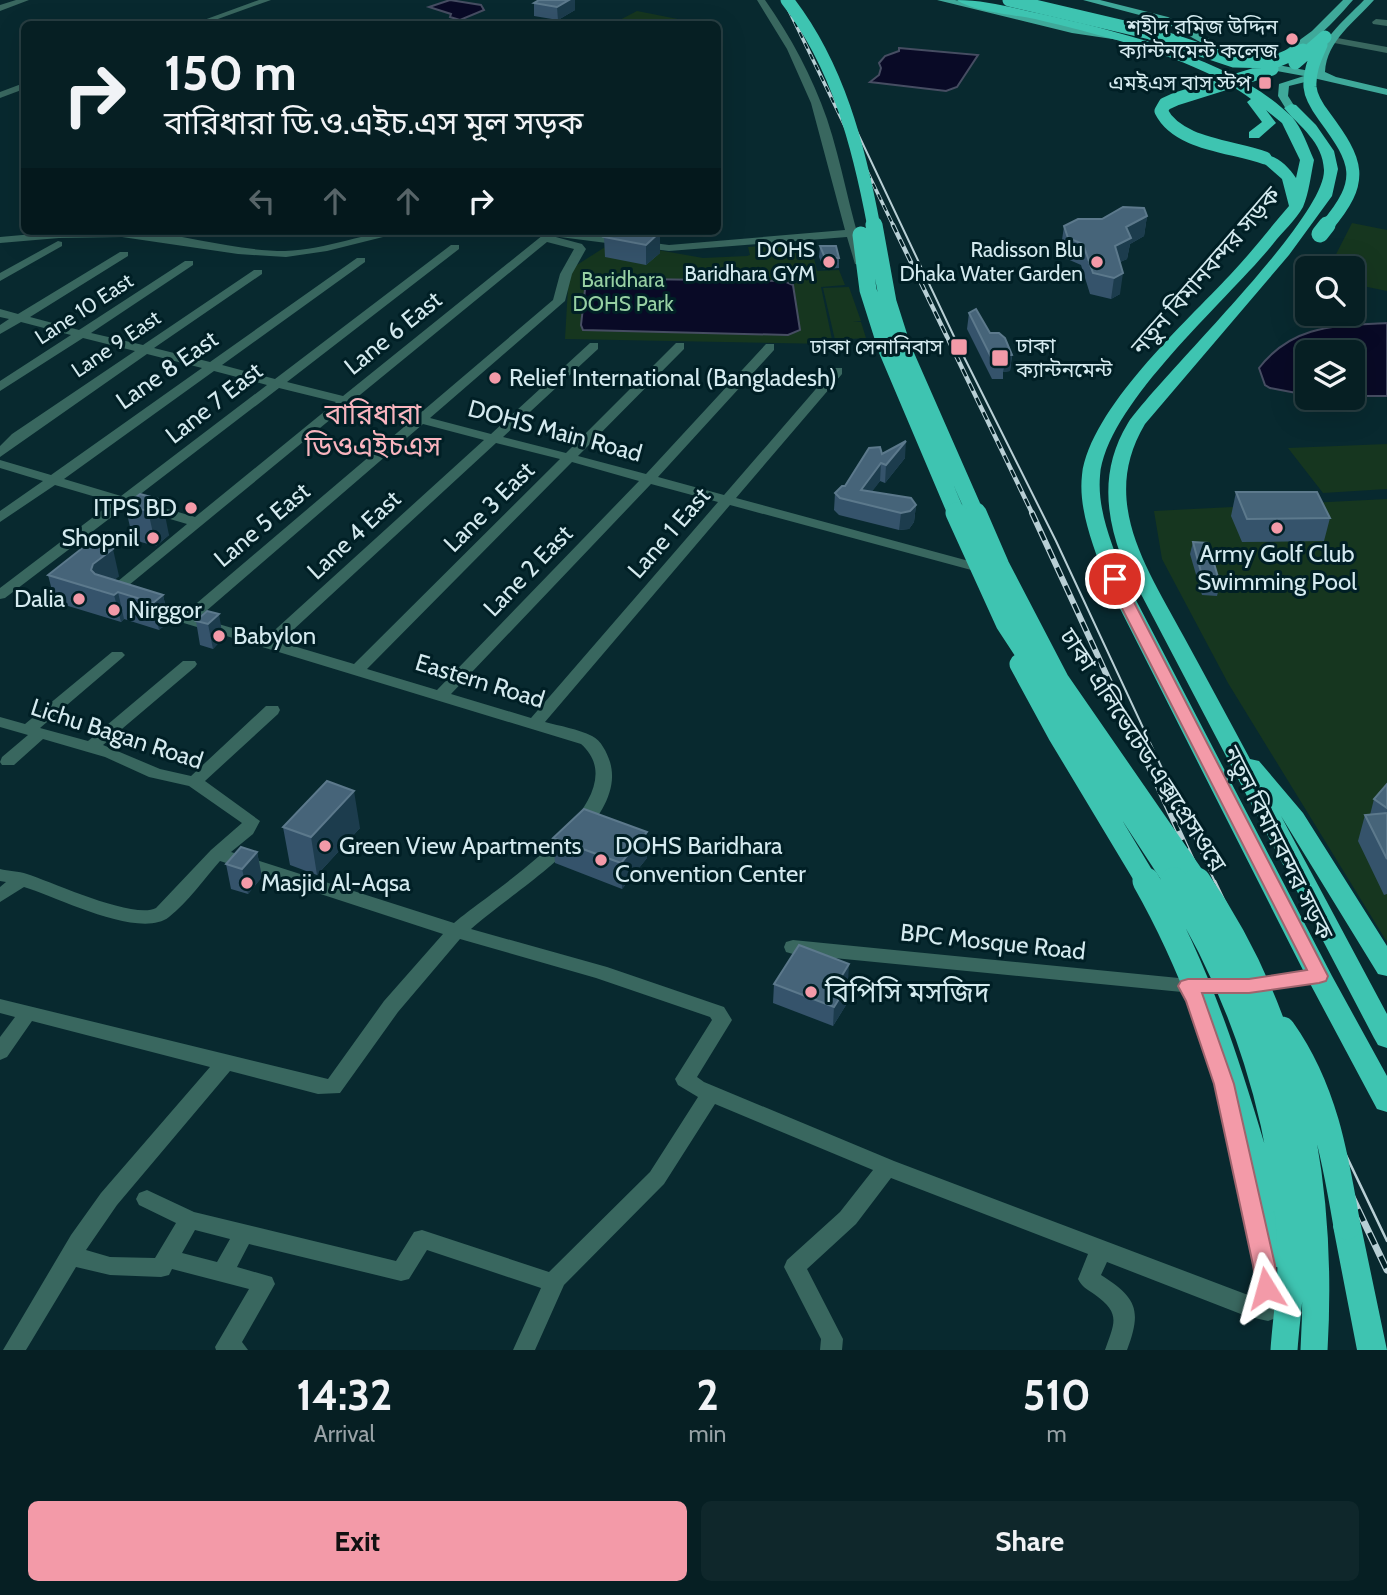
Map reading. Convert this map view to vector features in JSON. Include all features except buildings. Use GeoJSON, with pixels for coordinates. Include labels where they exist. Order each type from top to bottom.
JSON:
{"type":"FeatureCollection","features":[{"type":"Feature","properties":{"kind":"highway","name":"ঢাকা এলিভেটেড এক্সপ্রেসওয়ে"},"geometry":{"type":"LineString","coordinates":[[777,0],[799,31],[846,146],[852,170],[868,290],[887,350],[979,568],[1006,623],[1123,800],[1196,918],[1245,1021],[1278,1136],[1286,1185],[1291,1257],[1284,1350]]}},
{"type":"Feature","properties":{"kind":"highway","name":"ঢাকা এলিভেটেড এক্সপ্রেসওয়ে"},"geometry":{"type":"LineString","coordinates":[[787,0],[805,23],[842,101],[862,163],[888,302],[903,349],[999,566],[1059,681],[1213,904],[1271,1017],[1301,1125],[1311,1177],[1318,1286],[1312,1350]]}},
{"type":"Feature","properties":{"kind":"highway","name":"নতুন বিমানবন্দর সড়ক"},"geometry":{"type":"LineString","coordinates":[[963,0],[1168,43],[1222,64],[1284,118],[1308,153],[1308,183],[1297,206],[1132,395],[1100,442],[1091,475],[1097,521],[1115,579],[1319,976],[1387,1101]]}},
{"type":"Feature","properties":{"kind":"highway","name":"নতুন বিমানবন্দর সড়ক"},"geometry":{"type":"LineString","coordinates":[[981,0],[1125,35],[1246,84],[1290,107],[1322,142],[1329,158],[1331,171],[1322,202],[1275,263],[1144,413],[1125,443],[1116,478],[1116,502],[1121,529],[1131,556],[1387,1038]]}},
{"type":"Feature","properties":{"kind":"highway"},"geometry":{"type":"LineString","coordinates":[[1009,0],[1150,33],[1234,61],[1274,62],[1303,50]]}},
{"type":"Feature","properties":{"kind":"highway"},"geometry":{"type":"LineString","coordinates":[[1246,84],[1269,123],[1260,132],[1254,135],[1222,137],[1199,133],[1176,121],[1173,111],[1181,104],[1289,66],[1329,39]]}},
{"type":"Feature","properties":{"kind":"highway"},"geometry":{"type":"LineString","coordinates":[[1275,263],[1300,251],[1320,234],[1346,201],[1353,173],[1351,154],[1346,143],[1315,108],[1308,85],[1313,58],[1329,39]]}},
{"type":"Feature","properties":{"kind":"highway"},"geometry":{"type":"LineString","coordinates":[[1207,42],[1222,64]]}},
{"type":"Feature","properties":{"kind":"highway"},"geometry":{"type":"LineString","coordinates":[[1297,206],[1292,181],[1278,166],[1241,149],[1178,131],[1164,120],[1162,107],[1176,99],[1275,68],[1303,50]]}},
{"type":"Feature","properties":{"kind":"highway"},"geometry":{"type":"LineString","coordinates":[[1191,326],[1213,332]]}},
{"type":"Feature","properties":{"kind":"highway"},"geometry":{"type":"LineString","coordinates":[[1006,623],[1007,638],[1051,725],[1138,868],[1178,941],[1194,977],[1237,1098],[1312,1350]]}},
{"type":"Feature","properties":{"kind":"highway"},"geometry":{"type":"LineString","coordinates":[[1228,742],[1295,818],[1387,967]]}},
{"type":"Feature","properties":{"kind":"highway"},"geometry":{"type":"LineString","coordinates":[[1271,1017],[1307,1067],[1329,1134],[1373,1350]]}},
{"type":"Feature","properties":{"kind":"main road"},"geometry":{"type":"LineString","coordinates":[[943,0],[1072,30],[1125,35]]}},
{"type":"Feature","properties":{"kind":"main road"},"geometry":{"type":"LineString","coordinates":[[997,0],[1125,35]]}},
{"type":"Feature","properties":{"kind":"main road"},"geometry":{"type":"LineString","coordinates":[[1088,0],[1165,19],[1236,59],[1265,66],[1296,69],[1387,92]]}},
{"type":"Feature","properties":{"kind":"main road"},"geometry":{"type":"LineString","coordinates":[[1303,50],[1350,0]]}},
{"type":"Feature","properties":{"kind":"main road"},"geometry":{"type":"LineString","coordinates":[[1246,84],[1265,66],[1296,50],[1350,0]]}},
{"type":"Feature","properties":{"kind":"main road"},"geometry":{"type":"LineString","coordinates":[[1327,78],[1320,62],[1329,39],[1363,0]]}},
{"type":"Feature","properties":{"kind":"main road"},"geometry":{"type":"LineString","coordinates":[[1329,39],[1369,0]]}},
{"type":"Feature","properties":{"kind":"main road"},"geometry":{"type":"LineString","coordinates":[[1265,66],[1287,76],[1387,97]]}},
{"type":"Feature","properties":{"kind":"main road"},"geometry":{"type":"LineString","coordinates":[[1290,107],[1283,96],[1284,85],[1305,79]]}},
{"type":"Feature","properties":{"kind":"street"},"geometry":{"type":"LineString","coordinates":[[0,8],[25,0]]}},
{"type":"Feature","properties":{"kind":"street"},"geometry":{"type":"LineString","coordinates":[[206,21],[267,0]]}},
{"type":"Feature","properties":{"kind":"street"},"geometry":{"type":"LineString","coordinates":[[0,875],[23,879],[74,898],[150,919],[162,913],[218,854],[456,931],[600,972],[717,1012],[722,1020],[719,1027],[685,1079],[697,1088],[1100,1251],[1246,1306],[1268,1311],[1264,1265],[1224,1084],[1196,1000],[1069,737],[975,567],[849,233],[823,122],[784,32],[761,0]]}},
{"type":"Feature","properties":{"kind":"street"},"geometry":{"type":"LineString","coordinates":[[1376,22],[1387,23]]}},
{"type":"Feature","properties":{"kind":"street"},"geometry":{"type":"LineString","coordinates":[[1329,39],[1387,50]]}},
{"type":"Feature","properties":{"kind":"street"},"geometry":{"type":"LineString","coordinates":[[0,95],[21,87]]}},
{"type":"Feature","properties":{"kind":"street"},"geometry":{"type":"LineString","coordinates":[[540,235],[668,248],[694,243],[849,233]]}},
{"type":"Feature","properties":{"kind":"street"},"geometry":{"type":"LineString","coordinates":[[0,240],[104,235]]}},
{"type":"Feature","properties":{"kind":"street"},"geometry":{"type":"LineString","coordinates":[[136,235],[232,250],[287,254],[369,235]]}},
{"type":"Feature","properties":{"kind":"street","name":"Lane 5 East"},"geometry":{"type":"LineString","coordinates":[[187,619],[559,301],[569,264],[580,249],[540,235]]}},
{"type":"Feature","properties":{"kind":"street","name":"Lane 6 East"},"geometry":{"type":"LineString","coordinates":[[122,600],[196,522],[346,400],[540,235]]}},
{"type":"Feature","properties":{"kind":"street"},"geometry":{"type":"LineString","coordinates":[[0,278],[58,244]]}},
{"type":"Feature","properties":{"kind":"street","name":"Lane 7 East"},"geometry":{"type":"LineString","coordinates":[[0,595],[455,247]]}},
{"type":"Feature","properties":{"kind":"street"},"geometry":{"type":"LineString","coordinates":[[0,330],[124,254]]}},
{"type":"Feature","properties":{"kind":"street","name":"Lane 8 East"},"geometry":{"type":"LineString","coordinates":[[0,518],[361,260]]}},
{"type":"Feature","properties":{"kind":"street","name":"Lane 10 East"},"geometry":{"type":"LineString","coordinates":[[0,387],[190,263]]}},
{"type":"Feature","properties":{"kind":"street","name":"Lane 9 East"},"geometry":{"type":"LineString","coordinates":[[0,453],[17,437],[258,272]]}},
{"type":"Feature","properties":{"kind":"street","name":"DOHS Main Road"},"geometry":{"type":"LineString","coordinates":[[0,313],[571,458],[975,567]]}},
{"type":"Feature","properties":{"kind":"street","name":"Lane 4 East"},"geometry":{"type":"LineString","coordinates":[[268,645],[594,346]]}},
{"type":"Feature","properties":{"kind":"street","name":"Lane 3 East"},"geometry":{"type":"LineString","coordinates":[[357,670],[680,346]]}},
{"type":"Feature","properties":{"kind":"street"},"geometry":{"type":"LineString","coordinates":[[648,479],[770,347]]}},
{"type":"Feature","properties":{"kind":"street","name":"Lane 1 East"},"geometry":{"type":"LineString","coordinates":[[535,723],[838,371]]}},
{"type":"Feature","properties":{"kind":"street"},"geometry":{"type":"LineString","coordinates":[[0,464],[196,522]]}},
{"type":"Feature","properties":{"kind":"street","name":"Lane 2 East"},"geometry":{"type":"LineString","coordinates":[[442,694],[648,479]]}},
{"type":"Feature","properties":{"kind":"street","name":"Eastern Road"},"geometry":{"type":"LineString","coordinates":[[122,600],[535,723],[587,740],[596,746],[601,755],[602,793],[593,809],[564,841],[456,931],[400,994],[333,1087],[318,1086],[226,1062]]}},
{"type":"Feature","properties":{"kind":"street"},"geometry":{"type":"LineString","coordinates":[[8,761],[34,732],[117,655]]}},
{"type":"Feature","properties":{"kind":"street"},"geometry":{"type":"LineString","coordinates":[[91,747],[189,664]]}},
{"type":"Feature","properties":{"kind":"street"},"geometry":{"type":"LineString","coordinates":[[194,782],[272,710]]}},
{"type":"Feature","properties":{"kind":"street","name":"Lichu Bagan Road"},"geometry":{"type":"LineString","coordinates":[[0,722],[111,753],[155,773],[194,782],[251,821],[247,830],[218,854]]}},
{"type":"Feature","properties":{"kind":"street"},"geometry":{"type":"LineString","coordinates":[[582,821],[604,829]]}},
{"type":"Feature","properties":{"kind":"street"},"geometry":{"type":"LineString","coordinates":[[0,896],[23,879]]}},
{"type":"Feature","properties":{"kind":"street","name":"BPC Mosque Road"},"geometry":{"type":"LineString","coordinates":[[793,947],[1188,986],[1249,986],[1319,976]]}},
{"type":"Feature","properties":{"kind":"street"},"geometry":{"type":"LineString","coordinates":[[0,1006],[226,1062],[109,1199],[14,1350]]}},
{"type":"Feature","properties":{"kind":"street"},"geometry":{"type":"LineString","coordinates":[[0,1052],[28,1013]]}},
{"type":"Feature","properties":{"kind":"street"},"geometry":{"type":"LineString","coordinates":[[524,1350],[554,1283],[657,1178],[712,1093]]}},
{"type":"Feature","properties":{"kind":"street"},"geometry":{"type":"LineString","coordinates":[[831,1350],[832,1339],[795,1267],[848,1218],[887,1167]]}},
{"type":"Feature","properties":{"kind":"street"},"geometry":{"type":"LineString","coordinates":[[147,1199],[190,1220],[401,1272],[422,1239],[554,1283]]}},
{"type":"Feature","properties":{"kind":"street"},"geometry":{"type":"LineString","coordinates":[[71,1256],[110,1266],[161,1268],[190,1220]]}},
{"type":"Feature","properties":{"kind":"street"},"geometry":{"type":"LineString","coordinates":[[223,1273],[244,1233]]}},
{"type":"Feature","properties":{"kind":"street"},"geometry":{"type":"LineString","coordinates":[[1100,1251],[1089,1279],[1122,1302],[1127,1313],[1126,1326],[1116,1350]]}},
{"type":"Feature","properties":{"kind":"street"},"geometry":{"type":"LineString","coordinates":[[166,1258],[264,1284],[229,1349]]}},
{"type":"Feature","properties":{"kind":"green space"},"geometry":{"type":"Polygon","coordinates":[[[637,11],[688,21],[618,21],[637,11]]]}},
{"type":"Feature","properties":{"kind":"green space"},"geometry":{"type":"Polygon","coordinates":[[[1352,223],[1387,230],[1387,291],[1365,286],[1365,256],[1335,256],[1352,223]]]}},
{"type":"Feature","properties":{"kind":"green space","name":"Baridhara DOHS Park"},"geometry":{"type":"Polygon","coordinates":[[[613,242],[703,258],[747,256],[750,255],[748,247],[787,244],[789,247],[803,246],[809,254],[813,254],[817,271],[839,270],[845,285],[821,287],[833,344],[565,339],[569,270],[613,242]]]}},
{"type":"Feature","properties":{"kind":"green space"},"geometry":{"type":"Polygon","coordinates":[[[849,287],[861,321],[853,322],[861,322],[866,338],[835,340],[823,288],[849,287]]]}},
{"type":"Feature","properties":{"kind":"green space"},"geometry":{"type":"Polygon","coordinates":[[[1387,444],[1387,489],[1323,493],[1288,448],[1387,444]]]}},
{"type":"Feature","properties":{"kind":"green space"},"geometry":{"type":"Polygon","coordinates":[[[1387,499],[1387,942],[1228,683],[1162,559],[1154,511],[1387,499]]]}},
{"type":"Feature","properties":{"kind":"water"},"geometry":{"type":"Polygon","coordinates":[[[450,0],[481,5],[484,10],[460,20],[429,7],[450,0]]]}},
{"type":"Feature","properties":{"kind":"water"},"geometry":{"type":"Polygon","coordinates":[[[899,48],[978,55],[957,87],[946,91],[870,82],[879,75],[879,63],[885,56],[899,51],[899,48]]]}},
{"type":"Feature","properties":{"kind":"water"},"geometry":{"type":"Polygon","coordinates":[[[586,281],[784,281],[793,285],[800,330],[788,335],[583,330],[581,325],[586,281]]]}},
{"type":"Feature","properties":{"kind":"water"},"geometry":{"type":"Polygon","coordinates":[[[1387,323],[1387,396],[1365,396],[1365,340],[1295,340],[1295,393],[1265,385],[1259,368],[1286,343],[1317,330],[1387,323]]]}},
{"type":"Feature","properties":{"kind":"tram line"},"geometry":{"type":"LineString","coordinates":[[789,0],[835,85],[959,347],[1056,541],[1215,882]]}},
{"type":"Feature","properties":{"kind":"tram line"},"geometry":{"type":"LineString","coordinates":[[1215,881],[1387,1241]]}},
{"type":"Feature","properties":{"kind":"railway"},"geometry":{"type":"LineString","coordinates":[[784,0],[894,227]]}},
{"type":"Feature","properties":{"kind":"railway"},"geometry":{"type":"LineString","coordinates":[[893,225],[1033,515]]}},
{"type":"Feature","properties":{"kind":"railway"},"geometry":{"type":"LineString","coordinates":[[1032,513],[1202,882]]}},
{"type":"Feature","properties":{"kind":"railway"},"geometry":{"type":"LineString","coordinates":[[1201,881],[1387,1270]]}},
{"type":"Feature","properties":{"kind":"place","name":"শহীদ রমিজ উদ্দিন ক্যান্টনমেন্ট কলেজ"},"geometry":{"type":"Point","coordinates":[1292,39]}},
{"type":"Feature","properties":{"kind":"place","name":"এমইএস বাস স্টপ"},"geometry":{"type":"Point","coordinates":[1265,83]}},
{"type":"Feature","properties":{"kind":"place","name":"DOHS Baridhara GYM"},"geometry":{"type":"Point","coordinates":[829,262]}},
{"type":"Feature","properties":{"kind":"place","name":"Radisson Blu Dhaka Water Garden"},"geometry":{"type":"Point","coordinates":[1097,262]}},
{"type":"Feature","properties":{"kind":"place","name":"ঢাকা সেনানিবাস"},"geometry":{"type":"Point","coordinates":[959,347]}},
{"type":"Feature","properties":{"kind":"place","name":"ঢাকা ক্যান্টনমেন্ট"},"geometry":{"type":"Point","coordinates":[1000,358]}},
{"type":"Feature","properties":{"kind":"place","name":"Relief International (Bangladesh)"},"geometry":{"type":"Point","coordinates":[495,378]}},
{"type":"Feature","properties":{"kind":"place","name":"ITPS BD"},"geometry":{"type":"Point","coordinates":[191,508]}},
{"type":"Feature","properties":{"kind":"place","name":"Army Golf Club Swimming Pool"},"geometry":{"type":"Point","coordinates":[1277,528]}},
{"type":"Feature","properties":{"kind":"place","name":"Shopnil"},"geometry":{"type":"Point","coordinates":[153,538]}},
{"type":"Feature","properties":{"kind":"place","name":"Dalia"},"geometry":{"type":"Point","coordinates":[79,599]}},
{"type":"Feature","properties":{"kind":"place","name":"Nirggor"},"geometry":{"type":"Point","coordinates":[114,610]}},
{"type":"Feature","properties":{"kind":"place","name":"Babylon"},"geometry":{"type":"Point","coordinates":[219,636]}},
{"type":"Feature","properties":{"kind":"place","name":"Green View Apartments"},"geometry":{"type":"Point","coordinates":[325,846]}},
{"type":"Feature","properties":{"kind":"place","name":"DOHS Baridhara Convention Center"},"geometry":{"type":"Point","coordinates":[601,860]}},
{"type":"Feature","properties":{"kind":"place","name":"Masjid Al-Aqsa"},"geometry":{"type":"Point","coordinates":[247,883]}},
{"type":"Feature","properties":{"kind":"place","name":"বিপিসি মসজিদ"},"geometry":{"type":"Point","coordinates":[811,992]}},
{"type":"Feature","properties":{"kind":"district","name":"বারিধারা ডিওএইচএস"},"geometry":{"type":"Point","coordinates":[373,430]}},
{"type":"Feature","properties":{"kind":"route"},"geometry":{"type":"LineString","coordinates":[[1115,579],[1319,976],[1249,986],[1188,986],[1196,1000],[1224,1084],[1264,1265],[1266,1288]]}}]}
